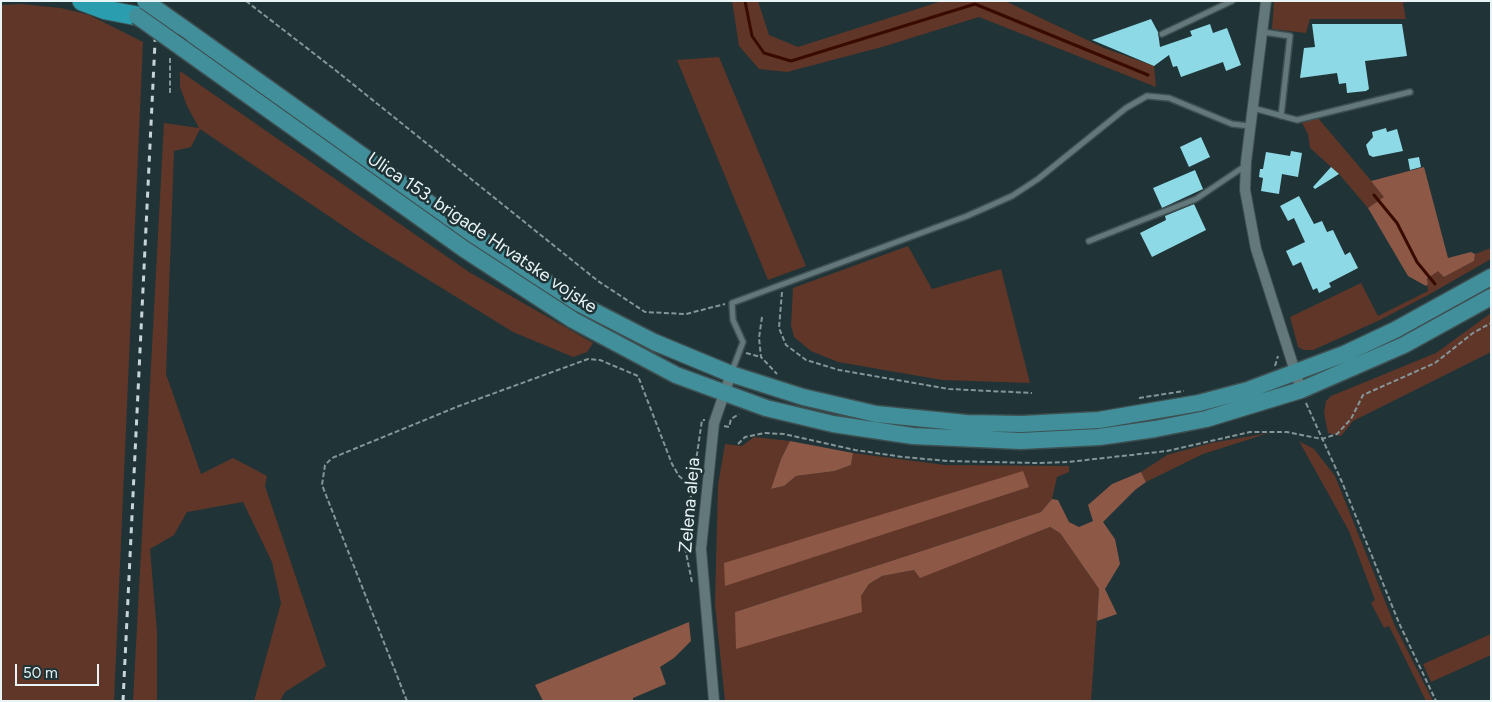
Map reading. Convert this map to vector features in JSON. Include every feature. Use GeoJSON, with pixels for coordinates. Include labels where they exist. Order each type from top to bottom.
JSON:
{"type":"FeatureCollection","features":[{"type":"Feature","properties":{"kind":"highway"},"geometry":{"type":"LineString","coordinates":[[82,1],[106,10],[141,9]]}},
{"type":"Feature","properties":{"kind":"main road","name":"Ulica 153. brigade Hrvatske vojske"},"geometry":{"type":"LineString","coordinates":[[116,1],[141,9],[182,28],[534,276],[612,322],[731,374],[803,397],[876,414],[958,422],[1022,424],[1099,420],[1150,413],[1248,390],[1287,371],[1395,330],[1491,277]]}},
{"type":"Feature","properties":{"kind":"main road","name":"Ulica 153. brigade Hrvatske vojske"},"geometry":{"type":"LineString","coordinates":[[141,9],[182,48],[526,291],[644,360],[724,394],[799,417],[867,429],[964,440],[1021,441],[1099,437],[1155,429],[1206,419],[1301,390],[1404,345],[1491,297]]}},
{"type":"Feature","properties":{"kind":"street"},"geometry":{"type":"LineString","coordinates":[[1266,1],[1250,126],[1245,190],[1256,249],[1287,371],[1301,390]]}},
{"type":"Feature","properties":{"kind":"street","name":"Zelena aleja"},"geometry":{"type":"LineString","coordinates":[[714,701],[701,549],[714,423],[731,374]]}},
{"type":"Feature","properties":{"kind":"lane"},"geometry":{"type":"LineString","coordinates":[[1162,34],[1232,1]]}},
{"type":"Feature","properties":{"kind":"lane"},"geometry":{"type":"LineString","coordinates":[[1262,32],[1290,36],[1281,116]]}},
{"type":"Feature","properties":{"kind":"lane"},"geometry":{"type":"LineString","coordinates":[[1253,108],[1296,120],[1410,92]]}},
{"type":"Feature","properties":{"kind":"lane"},"geometry":{"type":"LineString","coordinates":[[731,374],[743,342],[733,320],[732,303],[783,282],[967,216],[1012,196],[1038,179],[1126,108],[1147,96],[1170,98],[1232,124],[1250,126]]}},
{"type":"Feature","properties":{"kind":"lane"},"geometry":{"type":"LineString","coordinates":[[1089,241],[1196,199],[1246,166]]}},
{"type":"Feature","properties":{"kind":"path"},"geometry":{"type":"LineString","coordinates":[[246,1],[334,69],[598,281],[646,312],[686,314],[732,303]]}},
{"type":"Feature","properties":{"kind":"path"},"geometry":{"type":"LineString","coordinates":[[783,282],[779,328],[786,345],[806,360],[839,370],[949,390],[1032,393]]}},
{"type":"Feature","properties":{"kind":"path"},"geometry":{"type":"LineString","coordinates":[[762,317],[759,338],[761,356],[771,370],[782,377]]}},
{"type":"Feature","properties":{"kind":"path"},"geometry":{"type":"LineString","coordinates":[[1322,439],[1337,434],[1351,419],[1363,396],[1434,363],[1473,333],[1491,323]]}},
{"type":"Feature","properties":{"kind":"path"},"geometry":{"type":"LineString","coordinates":[[739,352],[761,356]]}},
{"type":"Feature","properties":{"kind":"path"},"geometry":{"type":"LineString","coordinates":[[407,701],[322,485],[325,465],[332,458],[459,406],[588,359],[600,360],[638,376],[672,464],[679,476],[691,486]]}},
{"type":"Feature","properties":{"kind":"path"},"geometry":{"type":"LineString","coordinates":[[1273,369],[1287,371]]}},
{"type":"Feature","properties":{"kind":"path"},"geometry":{"type":"LineString","coordinates":[[1134,401],[1155,395],[1188,390]]}},
{"type":"Feature","properties":{"kind":"path"},"geometry":{"type":"LineString","coordinates":[[1301,390],[1392,606],[1436,701]]}},
{"type":"Feature","properties":{"kind":"shaded area"},"geometry":{"type":"Polygon","coordinates":[[[732,1],[758,1],[769,35],[798,47],[942,1],[1005,1],[1104,48],[1154,66],[1156,87],[979,17],[882,47],[787,72],[759,69],[739,46],[732,1]]]}},
{"type":"Feature","properties":{"kind":"shaded area"},"geometry":{"type":"Polygon","coordinates":[[[1274,1],[1410,1],[1403,3],[1406,19],[1310,19],[1306,33],[1272,29],[1274,1]]]}},
{"type":"Feature","properties":{"kind":"shaded area"},"geometry":{"type":"Polygon","coordinates":[[[20,4],[61,8],[89,15],[143,42],[114,701],[1,701],[1,5],[20,4]]]}},
{"type":"Feature","properties":{"kind":"shaded area"},"geometry":{"type":"Polygon","coordinates":[[[719,57],[806,266],[768,280],[677,60],[719,57]]]}},
{"type":"Feature","properties":{"kind":"shaded area"},"geometry":{"type":"Polygon","coordinates":[[[180,71],[469,272],[593,343],[587,352],[573,357],[513,332],[364,240],[200,129],[191,147],[174,151],[166,374],[201,474],[233,458],[267,476],[265,486],[326,666],[285,692],[280,701],[254,701],[281,603],[272,562],[243,502],[187,512],[174,535],[150,549],[157,632],[157,701],[133,701],[164,123],[199,128],[187,106],[180,87],[180,71]]]}},
{"type":"Feature","properties":{"kind":"shaded area"},"geometry":{"type":"Polygon","coordinates":[[[1318,118],[1385,197],[1368,208],[1339,174],[1310,148],[1308,134],[1302,123],[1318,118]]]}},
{"type":"Feature","properties":{"kind":"shaded area"},"geometry":{"type":"Polygon","coordinates":[[[1424,167],[1448,258],[1471,252],[1475,254],[1474,261],[1444,277],[1438,271],[1427,279],[1428,284],[1426,286],[1408,276],[1368,208],[1384,197],[1371,181],[1424,167]]]}},
{"type":"Feature","properties":{"kind":"shaded area"},"geometry":{"type":"Polygon","coordinates":[[[908,246],[932,289],[1001,269],[1030,383],[942,380],[838,362],[811,351],[794,337],[791,325],[793,288],[908,246]]]}},
{"type":"Feature","properties":{"kind":"shaded area"},"geometry":{"type":"Polygon","coordinates":[[[1491,248],[1491,259],[1380,320],[1313,350],[1304,350],[1298,347],[1290,317],[1361,283],[1378,316],[1428,291],[1427,280],[1438,270],[1444,277],[1474,261],[1475,254],[1491,248]]]}},
{"type":"Feature","properties":{"kind":"shaded area"},"geometry":{"type":"Polygon","coordinates":[[[1491,313],[1491,352],[1353,421],[1341,436],[1328,433],[1324,413],[1326,401],[1331,396],[1436,353],[1491,313]]]}},
{"type":"Feature","properties":{"kind":"shaded area"},"geometry":{"type":"Polygon","coordinates":[[[1269,433],[1203,454],[1146,482],[1141,472],[1167,455],[1211,443],[1269,433]]]}},
{"type":"Feature","properties":{"kind":"shaded area"},"geometry":{"type":"Polygon","coordinates":[[[754,437],[790,441],[781,459],[772,489],[784,486],[796,476],[835,471],[851,465],[853,453],[945,465],[1069,466],[1069,472],[1057,477],[1052,499],[1041,512],[735,612],[861,596],[869,584],[882,576],[914,570],[921,577],[1050,527],[1060,533],[1099,589],[1091,701],[725,701],[715,605],[718,485],[725,444],[742,446],[754,437]]]}},
{"type":"Feature","properties":{"kind":"shaded area"},"geometry":{"type":"Polygon","coordinates":[[[790,441],[853,453],[851,465],[835,471],[796,476],[784,486],[771,489],[781,459],[790,441]]]}},
{"type":"Feature","properties":{"kind":"shaded area"},"geometry":{"type":"Polygon","coordinates":[[[1299,441],[1314,449],[1335,476],[1395,626],[1433,701],[1426,701],[1389,626],[1384,628],[1371,603],[1375,600],[1349,531],[1299,441]]]}},
{"type":"Feature","properties":{"kind":"shaded area"},"geometry":{"type":"Polygon","coordinates":[[[1023,471],[1029,487],[725,586],[724,563],[1023,471]]]}},
{"type":"Feature","properties":{"kind":"shaded area"},"geometry":{"type":"Polygon","coordinates":[[[1141,472],[1146,482],[1135,490],[1103,522],[1115,539],[1120,564],[1105,589],[1117,614],[1097,621],[1099,589],[1060,533],[1050,527],[920,578],[914,570],[882,576],[869,584],[861,596],[862,612],[736,649],[735,612],[1041,512],[1052,499],[1058,500],[1069,522],[1079,527],[1093,521],[1088,505],[1112,484],[1141,472]]]}},
{"type":"Feature","properties":{"kind":"shaded area"},"geometry":{"type":"Polygon","coordinates":[[[689,622],[691,641],[674,658],[660,667],[666,684],[633,698],[633,701],[543,701],[535,685],[689,622]]]}},
{"type":"Feature","properties":{"kind":"shaded area"},"geometry":{"type":"Polygon","coordinates":[[[1491,634],[1491,655],[1431,682],[1423,664],[1491,634]]]}},
{"type":"Feature","properties":{"kind":"building"},"geometry":{"type":"Polygon","coordinates":[[[1151,19],[1158,32],[1160,47],[1192,36],[1190,31],[1210,24],[1213,33],[1227,28],[1241,65],[1226,71],[1223,62],[1181,77],[1177,66],[1173,67],[1169,55],[1154,66],[1092,40],[1151,19]]]}},
{"type":"Feature","properties":{"kind":"building"},"geometry":{"type":"Polygon","coordinates":[[[1312,24],[1402,24],[1407,56],[1365,61],[1369,89],[1366,91],[1347,93],[1346,83],[1339,84],[1337,73],[1300,78],[1304,48],[1315,47],[1312,24]]]}},
{"type":"Feature","properties":{"kind":"building"},"geometry":{"type":"Polygon","coordinates":[[[1386,128],[1387,132],[1397,129],[1403,151],[1373,157],[1369,155],[1366,145],[1373,137],[1372,132],[1386,128]]]}},
{"type":"Feature","properties":{"kind":"building"},"geometry":{"type":"Polygon","coordinates":[[[1201,137],[1210,157],[1189,167],[1180,147],[1201,137]]]}},
{"type":"Feature","properties":{"kind":"building"},"geometry":{"type":"Polygon","coordinates":[[[1291,151],[1302,153],[1298,177],[1282,174],[1279,194],[1261,191],[1263,178],[1259,177],[1260,169],[1263,169],[1266,152],[1290,156],[1291,151]]]}},
{"type":"Feature","properties":{"kind":"building"},"geometry":{"type":"Polygon","coordinates":[[[1419,157],[1421,167],[1410,170],[1408,159],[1419,157]]]}},
{"type":"Feature","properties":{"kind":"building"},"geometry":{"type":"Polygon","coordinates":[[[1331,167],[1339,174],[1315,189],[1313,187],[1331,167]]]}},
{"type":"Feature","properties":{"kind":"building"},"geometry":{"type":"Polygon","coordinates":[[[1195,170],[1203,189],[1162,208],[1153,188],[1195,170]]]}},
{"type":"Feature","properties":{"kind":"building"},"geometry":{"type":"Polygon","coordinates":[[[1299,196],[1314,224],[1322,221],[1327,232],[1333,230],[1345,255],[1350,252],[1358,268],[1329,283],[1331,287],[1319,293],[1317,288],[1313,290],[1301,262],[1293,266],[1286,251],[1305,242],[1294,218],[1288,221],[1280,206],[1299,196]]]}},
{"type":"Feature","properties":{"kind":"building"},"geometry":{"type":"Polygon","coordinates":[[[1194,204],[1206,230],[1152,257],[1140,233],[1166,220],[1165,216],[1194,204]]]}},
{"type":"Feature","properties":{"kind":"waterway"},"geometry":{"type":"LineString","coordinates":[[745,1],[752,36],[764,53],[791,61],[975,4],[1148,75]]}},
{"type":"Feature","properties":{"kind":"waterway"},"geometry":{"type":"LineString","coordinates":[[1374,195],[1397,223],[1417,262],[1435,284]]}},
{"type":"Feature","properties":{"kind":"railway"},"geometry":{"type":"LineString","coordinates":[[123,701],[157,1]]}}]}
